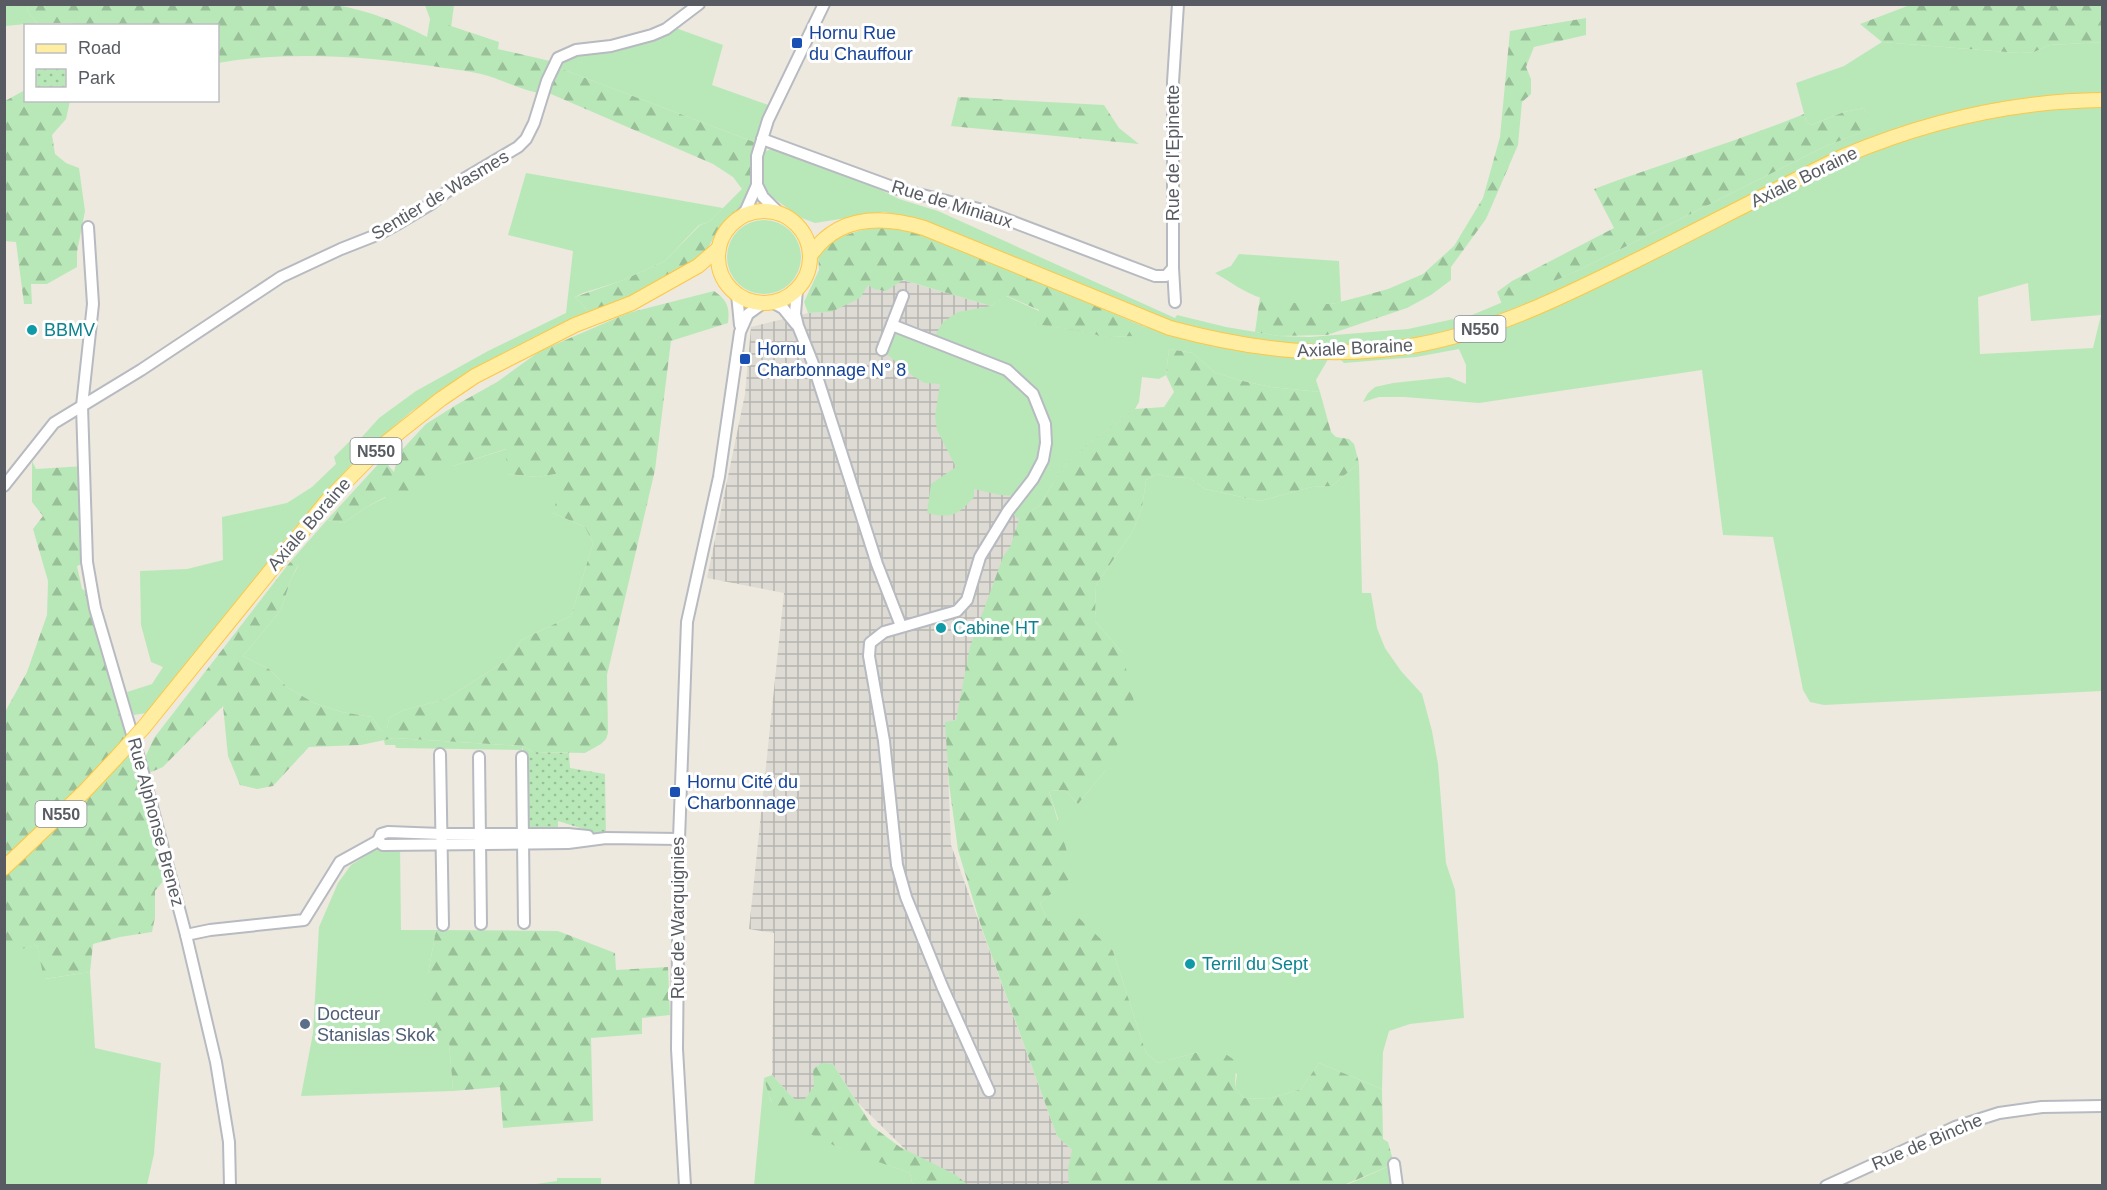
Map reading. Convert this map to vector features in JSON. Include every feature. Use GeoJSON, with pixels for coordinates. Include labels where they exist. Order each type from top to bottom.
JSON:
{"type":"FeatureCollection","features":[{"type":"Feature","properties":{"kind":"main road","name":"Axiale Boraine"},"geometry":{"type":"LineString","coordinates":[[797,289],[807,274],[810,256],[826,236],[837,229],[876,219],[905,222],[1170,328],[1203,337],[1270,350],[1334,352],[1379,350],[1444,339],[1527,313],[1835,161],[1897,135],[1963,117],[2019,106],[2103,100]]}},
{"type":"Feature","properties":{"kind":"main road"},"geometry":{"type":"LineString","coordinates":[[723,278],[718,258],[723,237],[737,220],[751,213],[766,212],[782,215],[799,228],[807,241],[810,256]]}},
{"type":"Feature","properties":{"kind":"main road"},"geometry":{"type":"LineString","coordinates":[[799,228],[824,231],[837,229]]}},
{"type":"Feature","properties":{"kind":"main road","name":"Axiale Boraine"},"geometry":{"type":"LineString","coordinates":[[4,868],[84,792],[144,727],[319,510],[378,449],[432,406],[475,376],[564,330],[633,303],[710,258],[719,248]]}},
{"type":"Feature","properties":{"kind":"main road"},"geometry":{"type":"LineString","coordinates":[[686,273],[711,273],[723,278],[737,294],[749,301],[768,303],[786,298],[797,289]]}},
{"type":"Feature","properties":{"kind":"street","name":"Sentier de Wasmes"},"geometry":{"type":"LineString","coordinates":[[82,406],[273,282],[302,266],[379,234],[431,204],[462,180],[518,147],[526,139],[534,123],[547,81],[558,58],[576,50],[611,46],[652,36],[666,29],[699,4]]}},
{"type":"Feature","properties":{"kind":"street"},"geometry":{"type":"LineString","coordinates":[[737,220],[746,210],[757,185],[757,156],[768,120],[824,4]]}},
{"type":"Feature","properties":{"kind":"street","name":"Rue de l'Epinette"},"geometry":{"type":"LineString","coordinates":[[1175,302],[1173,82],[1178,4]]}},
{"type":"Feature","properties":{"kind":"street","name":"Rue de Miniaux"},"geometry":{"type":"LineString","coordinates":[[762,139],[878,182],[965,204],[1155,276],[1166,276],[1173,268]]}},
{"type":"Feature","properties":{"kind":"street"},"geometry":{"type":"LineString","coordinates":[[757,185],[763,197],[782,215]]}},
{"type":"Feature","properties":{"kind":"street","name":"Rue Alphonse Brenez"},"geometry":{"type":"LineString","coordinates":[[88,227],[93,304],[82,406],[87,562],[90,588],[141,765],[186,934],[216,1062],[229,1142],[230,1185]]}},
{"type":"Feature","properties":{"kind":"street"},"geometry":{"type":"LineString","coordinates":[[797,289],[795,314],[798,326],[812,361],[877,564],[901,626]]}},
{"type":"Feature","properties":{"kind":"street"},"geometry":{"type":"LineString","coordinates":[[737,294],[740,332]]}},
{"type":"Feature","properties":{"kind":"street"},"geometry":{"type":"LineString","coordinates":[[882,350],[903,296]]}},
{"type":"Feature","properties":{"kind":"street"},"geometry":{"type":"LineString","coordinates":[[740,332],[748,314],[768,303],[783,308],[798,326]]}},
{"type":"Feature","properties":{"kind":"street"},"geometry":{"type":"LineString","coordinates":[[892,325],[1012,374],[1033,394],[1041,409],[1045,424],[1046,442],[1043,460],[1033,479],[1008,510],[980,557],[967,600],[957,611],[901,626],[875,637],[870,642],[869,656],[884,741],[897,865],[906,897],[942,986],[989,1091]]}},
{"type":"Feature","properties":{"kind":"street","name":"Rue de Warquignies"},"geometry":{"type":"LineString","coordinates":[[685,1185],[678,1049],[679,839],[687,622],[719,477],[740,332]]}},
{"type":"Feature","properties":{"kind":"street"},"geometry":{"type":"LineString","coordinates":[[4,486],[54,423],[82,406]]}},
{"type":"Feature","properties":{"kind":"street"},"geometry":{"type":"LineString","coordinates":[[440,754],[442,925]]}},
{"type":"Feature","properties":{"kind":"street"},"geometry":{"type":"LineString","coordinates":[[478,757],[481,924]]}},
{"type":"Feature","properties":{"kind":"street"},"geometry":{"type":"LineString","coordinates":[[522,757],[524,923]]}},
{"type":"Feature","properties":{"kind":"street"},"geometry":{"type":"LineString","coordinates":[[186,934],[304,920],[340,862],[378,841],[381,834],[389,832],[441,839]]}},
{"type":"Feature","properties":{"kind":"street"},"geometry":{"type":"LineString","coordinates":[[389,832],[398,838],[395,844]]}},
{"type":"Feature","properties":{"kind":"street"},"geometry":{"type":"LineString","coordinates":[[378,841],[383,845],[441,839],[523,839],[568,843],[606,838],[679,839]]}},
{"type":"Feature","properties":{"kind":"street","name":"Rue de Binche"},"geometry":{"type":"LineString","coordinates":[[1826,1185],[1954,1127],[1999,1113],[2042,1107],[2103,1106]]}},
{"type":"Feature","properties":{"kind":"street"},"geometry":{"type":"LineString","coordinates":[[1394,1164],[1397,1185]]}},
{"type":"Feature","properties":{"kind":"shaded area"},"geometry":{"type":"Polygon","coordinates":[[[902,280],[991,306],[1138,342],[1135,409],[1036,498],[956,720],[946,722],[951,845],[1057,1136],[1072,1150],[1074,1185],[968,1185],[907,1151],[858,1103],[833,1064],[805,1099],[794,1099],[772,1075],[774,933],[749,929],[784,593],[707,578],[745,394],[751,327],[808,313],[831,312],[868,284],[902,280]]]}},
{"type":"Feature","properties":{"kind":"green space"},"geometry":{"type":"Polygon","coordinates":[[[29,4],[337,5],[383,18],[427,37],[430,19],[499,42],[498,49],[550,61],[559,68],[754,142],[752,191],[742,209],[715,235],[707,250],[693,263],[621,303],[590,313],[575,297],[621,281],[665,261],[700,225],[709,222],[742,189],[733,177],[713,164],[551,94],[525,89],[481,74],[352,57],[271,57],[219,63],[219,24],[37,23],[27,11],[29,4]]]}},
{"type":"Feature","properties":{"kind":"green space"},"geometry":{"type":"Polygon","coordinates":[[[5,5],[29,5],[27,11],[37,23],[24,24],[5,26],[5,5]]]}},
{"type":"Feature","properties":{"kind":"green space"},"geometry":{"type":"Polygon","coordinates":[[[425,5],[454,5],[451,28],[430,19],[425,5]]]}},
{"type":"Feature","properties":{"kind":"green space"},"geometry":{"type":"Polygon","coordinates":[[[1910,5],[2102,5],[2102,42],[2050,45],[2034,52],[2019,53],[1882,42],[1860,24],[1910,5]]]}},
{"type":"Feature","properties":{"kind":"green space"},"geometry":{"type":"Polygon","coordinates":[[[1586,18],[1586,35],[1534,47],[1526,67],[1531,79],[1531,94],[1522,102],[1518,145],[1486,219],[1451,267],[1451,280],[1431,295],[1407,308],[1327,335],[1279,336],[1255,332],[1260,297],[1301,304],[1332,304],[1363,296],[1388,289],[1423,274],[1454,246],[1483,198],[1500,137],[1510,31],[1586,18]]]}},
{"type":"Feature","properties":{"kind":"green space"},"geometry":{"type":"Polygon","coordinates":[[[670,26],[723,45],[712,85],[771,106],[754,142],[559,68],[550,61],[569,48],[630,38],[670,26]]]}},
{"type":"Feature","properties":{"kind":"green space"},"geometry":{"type":"Polygon","coordinates":[[[1882,42],[2019,53],[2034,52],[2050,45],[2102,42],[2102,691],[1824,705],[1810,702],[1803,690],[1773,537],[1723,535],[1702,370],[1479,403],[1404,397],[1379,397],[1363,402],[1375,387],[1393,383],[1449,377],[1466,384],[1466,365],[1459,349],[1416,357],[1344,363],[1334,353],[1316,380],[1320,392],[1271,387],[1238,380],[1214,372],[1193,353],[1169,349],[1166,375],[1159,379],[1142,377],[1139,402],[1135,409],[1087,445],[1060,471],[1040,505],[1019,519],[1008,511],[1019,496],[1000,495],[974,489],[974,497],[958,512],[942,516],[927,513],[931,484],[956,467],[937,430],[935,416],[940,384],[925,383],[913,376],[882,350],[892,325],[932,340],[943,322],[958,312],[991,306],[1006,296],[1039,311],[1034,324],[1088,332],[1103,337],[1135,336],[1143,326],[1169,334],[1173,322],[918,219],[884,212],[815,223],[799,217],[771,196],[760,181],[763,152],[774,148],[867,183],[899,199],[938,211],[1175,318],[1177,315],[1226,327],[1279,336],[1310,337],[1408,329],[1472,315],[1579,270],[1826,146],[1872,128],[1864,108],[1844,112],[1811,125],[1806,121],[1796,83],[1844,66],[1882,42]],[[2028,283],[1978,297],[1980,354],[2093,348],[2101,315],[2031,321],[2028,283]]]}},
{"type":"Feature","properties":{"kind":"green space"},"geometry":{"type":"Polygon","coordinates":[[[24,91],[24,102],[70,102],[66,119],[52,135],[55,154],[66,163],[79,168],[85,211],[77,252],[77,267],[47,284],[31,284],[32,304],[24,304],[16,242],[4,241],[5,101],[24,91]]]}},
{"type":"Feature","properties":{"kind":"green space"},"geometry":{"type":"Polygon","coordinates":[[[958,97],[1104,105],[1119,128],[1139,144],[951,126],[958,97]]]}},
{"type":"Feature","properties":{"kind":"green space"},"geometry":{"type":"Polygon","coordinates":[[[1864,108],[1873,128],[1826,146],[1579,270],[1502,304],[1497,292],[1512,281],[1614,228],[1594,189],[1804,114],[1806,121],[1811,125],[1844,112],[1864,108]]]}},
{"type":"Feature","properties":{"kind":"green space"},"geometry":{"type":"Polygon","coordinates":[[[526,173],[723,208],[709,222],[699,225],[665,261],[621,281],[575,297],[590,313],[536,336],[488,362],[412,411],[359,456],[292,531],[154,705],[146,713],[134,715],[127,692],[152,684],[163,667],[151,662],[141,625],[140,571],[187,569],[223,560],[222,517],[287,503],[312,487],[336,464],[334,457],[352,439],[361,438],[379,418],[416,391],[488,351],[566,313],[573,251],[508,235],[526,173]]]}},
{"type":"Feature","properties":{"kind":"green space"},"geometry":{"type":"Polygon","coordinates":[[[764,220],[778,223],[790,231],[798,243],[801,257],[798,271],[790,283],[778,291],[764,294],[750,291],[738,283],[730,271],[727,257],[730,243],[738,231],[750,223],[764,220]]]}},
{"type":"Feature","properties":{"kind":"green space"},"geometry":{"type":"Polygon","coordinates":[[[890,227],[917,231],[1143,326],[1136,336],[1103,337],[1088,332],[1034,324],[1039,310],[1007,296],[991,306],[903,280],[886,291],[874,289],[868,285],[860,298],[831,312],[808,313],[804,302],[819,270],[818,252],[852,233],[890,227]]]}},
{"type":"Feature","properties":{"kind":"green space"},"geometry":{"type":"Polygon","coordinates":[[[1239,254],[1339,261],[1341,302],[1322,305],[1291,304],[1249,293],[1215,273],[1231,266],[1239,254]]]}},
{"type":"Feature","properties":{"kind":"green space"},"geometry":{"type":"Polygon","coordinates":[[[714,291],[727,304],[728,323],[671,341],[655,470],[607,675],[608,733],[601,744],[585,753],[533,752],[523,746],[394,738],[361,745],[309,747],[273,786],[257,789],[240,785],[228,756],[223,706],[163,767],[144,775],[170,873],[155,891],[155,917],[152,932],[93,944],[90,972],[44,979],[37,945],[5,953],[5,712],[27,672],[47,615],[48,581],[33,529],[43,516],[32,502],[32,461],[36,469],[85,466],[87,562],[77,566],[82,589],[92,594],[142,764],[154,738],[290,562],[298,565],[281,610],[243,656],[269,669],[287,687],[314,703],[342,712],[372,717],[381,731],[387,729],[389,718],[404,710],[446,699],[507,660],[521,640],[571,616],[593,543],[585,527],[553,513],[560,488],[577,470],[538,477],[507,474],[506,449],[453,466],[405,498],[385,497],[344,523],[327,520],[383,459],[394,472],[398,454],[426,424],[497,382],[540,351],[628,313],[714,291]]]}},
{"type":"Feature","properties":{"kind":"green space"},"geometry":{"type":"Polygon","coordinates":[[[1169,349],[1193,353],[1214,372],[1238,380],[1271,387],[1320,392],[1331,432],[1336,437],[1349,439],[1354,444],[1359,463],[1332,486],[1312,487],[1260,501],[1205,489],[1190,478],[1157,474],[1146,480],[1142,508],[1133,531],[1096,585],[1095,621],[1122,652],[1134,702],[1105,771],[1078,804],[1065,790],[1049,791],[1074,875],[1040,903],[1048,921],[1079,918],[1113,951],[1146,1053],[1158,1063],[1198,1052],[1221,1051],[1236,1061],[1235,1088],[1244,1098],[1268,1099],[1301,1089],[1319,1063],[1382,1089],[1383,1139],[1388,1142],[1394,1164],[1344,1185],[1069,1185],[1068,1169],[1072,1150],[1057,1136],[981,926],[958,850],[949,784],[945,722],[956,720],[970,647],[1003,557],[1011,545],[1019,519],[1040,505],[1060,471],[1087,445],[1135,409],[1164,407],[1174,392],[1166,375],[1169,349]]]}},
{"type":"Feature","properties":{"kind":"green space"},"geometry":{"type":"Polygon","coordinates":[[[507,449],[507,474],[538,477],[578,469],[553,513],[585,527],[593,543],[571,616],[521,640],[507,660],[446,699],[404,710],[389,718],[387,730],[381,731],[372,717],[342,712],[314,703],[287,687],[269,669],[243,656],[281,610],[291,579],[298,566],[290,562],[327,520],[344,523],[386,497],[417,472],[453,466],[507,449]]]}},
{"type":"Feature","properties":{"kind":"green space","name":"Terril du Sept"},"geometry":{"type":"Polygon","coordinates":[[[1359,463],[1362,593],[1371,593],[1377,628],[1385,648],[1401,671],[1422,694],[1432,731],[1438,764],[1446,863],[1455,890],[1464,1018],[1410,1024],[1389,1031],[1383,1052],[1382,1089],[1319,1063],[1301,1089],[1268,1099],[1244,1098],[1235,1088],[1237,1074],[1198,1052],[1158,1063],[1146,1053],[1113,951],[1048,921],[1040,903],[1055,890],[1058,819],[1049,791],[1065,790],[1078,804],[1105,771],[1122,652],[1095,621],[1096,585],[1133,531],[1142,508],[1146,480],[1157,474],[1190,478],[1205,489],[1260,501],[1312,487],[1332,486],[1359,463]]]}},
{"type":"Feature","properties":{"kind":"green space"},"geometry":{"type":"Polygon","coordinates":[[[394,738],[523,746],[522,750],[396,748],[395,745],[385,745],[384,740],[394,738]]]}},
{"type":"Feature","properties":{"kind":"green space"},"geometry":{"type":"Polygon","coordinates":[[[523,746],[533,752],[569,753],[570,768],[605,774],[606,838],[595,837],[593,832],[558,821],[558,834],[523,834],[523,746]]]}},
{"type":"Feature","properties":{"kind":"green space"},"geometry":{"type":"Polygon","coordinates":[[[383,845],[400,845],[401,930],[436,930],[428,974],[449,1042],[453,1091],[301,1096],[313,1033],[319,927],[338,883],[351,865],[383,845]]]}},
{"type":"Feature","properties":{"kind":"green space"},"geometry":{"type":"Polygon","coordinates":[[[436,930],[558,931],[615,953],[616,970],[668,967],[670,1015],[642,1018],[642,1034],[591,1038],[593,1121],[503,1128],[500,1087],[453,1091],[449,1042],[431,1029],[428,974],[436,930]]]}},
{"type":"Feature","properties":{"kind":"green space"},"geometry":{"type":"Polygon","coordinates":[[[37,945],[45,979],[90,972],[95,1048],[161,1063],[154,1154],[147,1185],[5,1185],[4,952],[37,945]]]}},
{"type":"Feature","properties":{"kind":"green space"},"geometry":{"type":"Polygon","coordinates":[[[822,1063],[833,1064],[872,1126],[900,1147],[956,1175],[968,1185],[916,1185],[912,1183],[910,1173],[855,1154],[814,1136],[781,1113],[771,1100],[764,1078],[772,1075],[794,1099],[805,1099],[814,1086],[813,1069],[822,1063]]]}},
{"type":"Feature","properties":{"kind":"green space"},"geometry":{"type":"Polygon","coordinates":[[[764,1078],[771,1101],[833,1145],[910,1173],[912,1183],[916,1185],[754,1186],[764,1078]]]}},
{"type":"Feature","properties":{"kind":"green space"},"geometry":{"type":"Polygon","coordinates":[[[1394,1164],[1397,1185],[1344,1186],[1394,1164]]]}},
{"type":"Feature","properties":{"kind":"green space"},"geometry":{"type":"Polygon","coordinates":[[[557,1178],[601,1178],[601,1185],[529,1185],[557,1181],[557,1178]]]}},
{"type":"Feature","properties":{"kind":"place","name":"Hornu Rue du Chauffour"},"geometry":{"type":"Point","coordinates":[797,43]}},
{"type":"Feature","properties":{"kind":"place","name":"BBMV"},"geometry":{"type":"Point","coordinates":[32,330]}},
{"type":"Feature","properties":{"kind":"place","name":"Hornu Charbonnage N° 8"},"geometry":{"type":"Point","coordinates":[745,359]}},
{"type":"Feature","properties":{"kind":"place","name":"Cabine HT"},"geometry":{"type":"Point","coordinates":[941,628]}},
{"type":"Feature","properties":{"kind":"place","name":"Hornu Cité du Charbonnage"},"geometry":{"type":"Point","coordinates":[675,792]}},
{"type":"Feature","properties":{"kind":"place","name":"Terril du Sept"},"geometry":{"type":"Point","coordinates":[1190,964]}},
{"type":"Feature","properties":{"kind":"place","name":"Docteur Stanislas Skok"},"geometry":{"type":"Point","coordinates":[305,1024]}}]}
